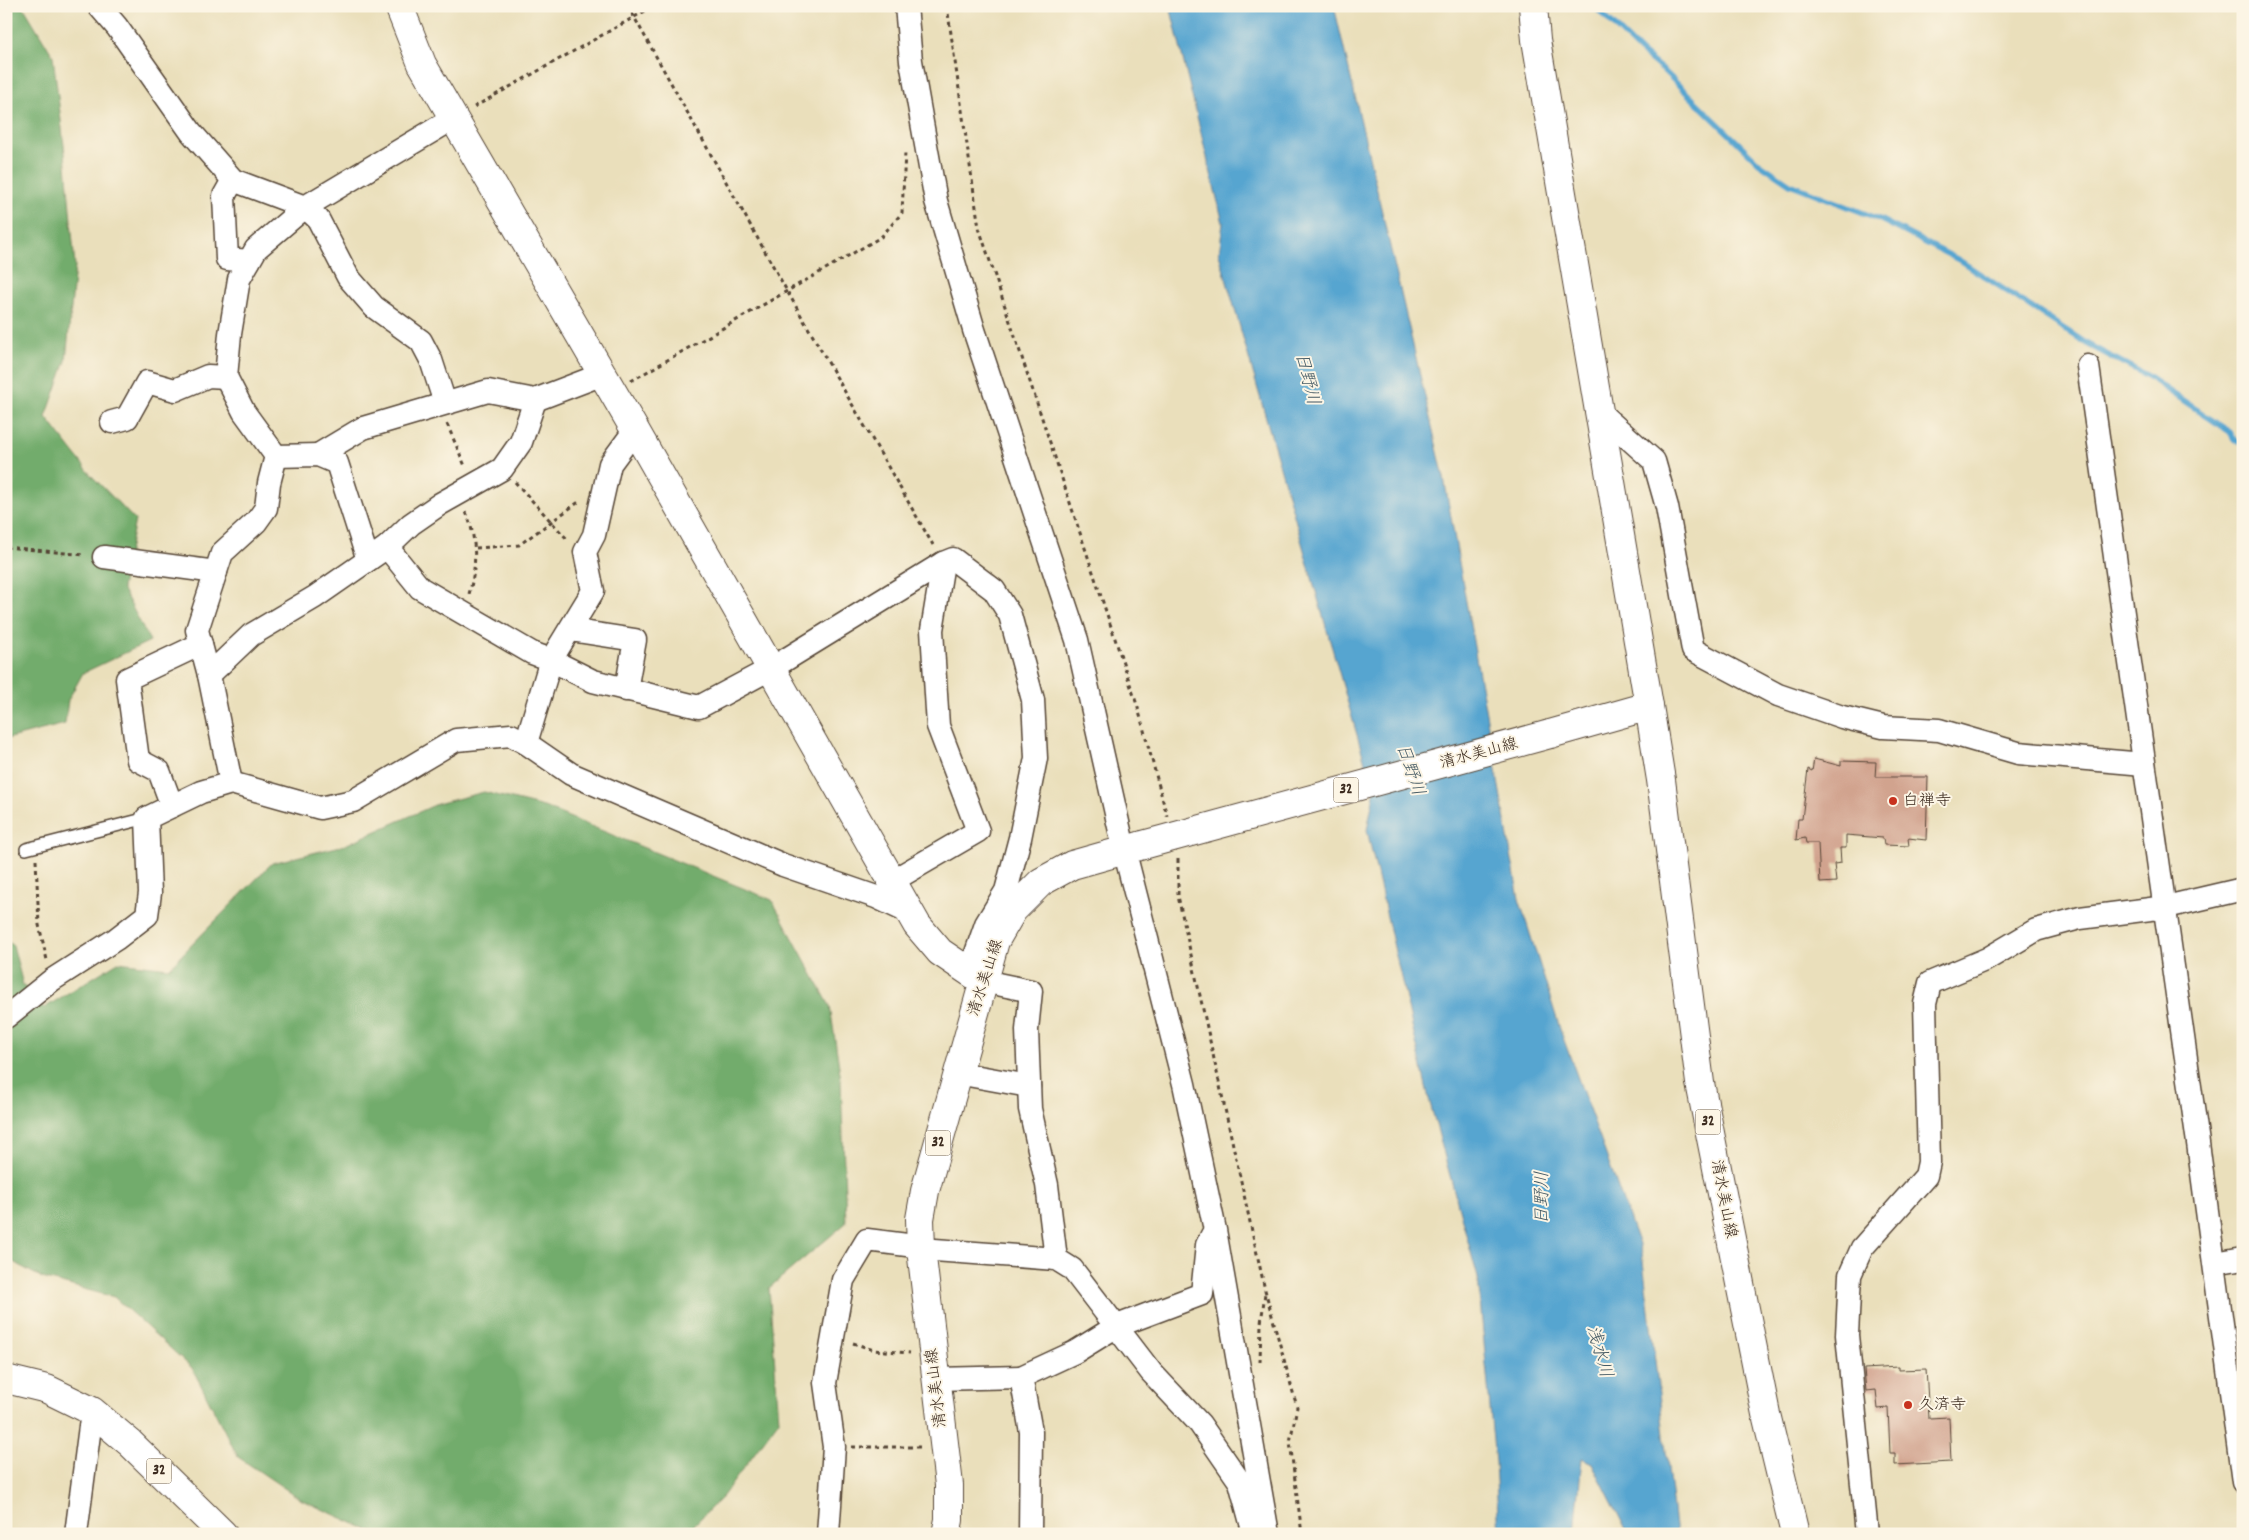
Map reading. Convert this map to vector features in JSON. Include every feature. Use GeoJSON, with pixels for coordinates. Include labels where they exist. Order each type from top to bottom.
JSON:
{"type":"FeatureCollection","features":[{"type":"Feature","properties":{"kind":"main road"},"geometry":{"type":"LineString","coordinates":[[398,6],[422,64],[772,668],[917,925],[940,952],[983,981]]}},
{"type":"Feature","properties":{"kind":"main road"},"geometry":{"type":"LineString","coordinates":[[1533,6],[1536,40],[1648,706]]}},
{"type":"Feature","properties":{"kind":"main road","name":"清水美山線"},"geometry":{"type":"LineString","coordinates":[[946,1534],[949,1520],[949,1485],[918,1248],[920,1218],[925,1191],[995,941],[1013,910],[1041,882],[1072,864],[1648,706],[1661,780],[1700,1083],[1766,1414],[1795,1534]]}},
{"type":"Feature","properties":{"kind":"main road","name":"32"},"geometry":{"type":"LineString","coordinates":[[6,1379],[47,1389],[92,1411],[130,1443],[223,1534]]}},
{"type":"Feature","properties":{"kind":"street"},"geometry":{"type":"LineString","coordinates":[[99,6],[117,27],[191,132],[233,180],[305,207],[318,219],[348,277],[374,307],[421,340],[445,403]]}},
{"type":"Feature","properties":{"kind":"street"},"geometry":{"type":"LineString","coordinates":[[906,6],[911,61],[936,201],[974,330],[1077,640],[1133,847],[1215,1230],[1268,1534]]}},
{"type":"Feature","properties":{"kind":"street"},"geometry":{"type":"LineString","coordinates":[[276,456],[244,412],[226,377],[230,334],[239,279],[256,249],[305,207],[454,118]]}},
{"type":"Feature","properties":{"kind":"street"},"geometry":{"type":"LineString","coordinates":[[233,180],[224,196],[227,259],[249,261]]}},
{"type":"Feature","properties":{"kind":"street"},"geometry":{"type":"LineString","coordinates":[[2088,366],[2166,907],[2243,1482]]}},
{"type":"Feature","properties":{"kind":"street"},"geometry":{"type":"LineString","coordinates":[[112,422],[127,418],[147,382],[174,390],[208,376],[226,377]]}},
{"type":"Feature","properties":{"kind":"street"},"geometry":{"type":"LineString","coordinates":[[318,455],[363,428],[488,391],[535,400],[608,383]]}},
{"type":"Feature","properties":{"kind":"street"},"geometry":{"type":"LineString","coordinates":[[209,675],[252,635],[315,597],[387,547],[411,524],[502,469],[521,442],[535,400]]}},
{"type":"Feature","properties":{"kind":"street"},"geometry":{"type":"LineString","coordinates":[[1598,411],[1654,461],[1667,507],[1693,650],[1778,695],[1842,718],[1883,727],[1939,730],[2018,754],[2144,764]]}},
{"type":"Feature","properties":{"kind":"street"},"geometry":{"type":"LineString","coordinates":[[526,742],[551,660],[593,591],[585,552],[594,535],[610,464],[635,430]]}},
{"type":"Feature","properties":{"kind":"street"},"geometry":{"type":"LineString","coordinates":[[276,456],[318,455],[337,463],[368,560]]}},
{"type":"Feature","properties":{"kind":"street"},"geometry":{"type":"LineString","coordinates":[[231,783],[198,630],[222,553],[256,522],[266,508],[269,483],[276,456]]}},
{"type":"Feature","properties":{"kind":"street"},"geometry":{"type":"LineString","coordinates":[[387,547],[420,588],[532,653],[551,660],[593,681],[699,707],[772,668],[953,558],[994,590],[1010,615],[1033,700],[1036,758],[1020,838],[1006,891],[986,924],[976,953],[983,981],[1031,991],[1027,1030],[1030,1109],[1047,1185],[1056,1259]]}},
{"type":"Feature","properties":{"kind":"street"},"geometry":{"type":"LineString","coordinates":[[104,557],[216,572]]}},
{"type":"Feature","properties":{"kind":"street"},"geometry":{"type":"LineString","coordinates":[[892,881],[978,832],[938,726],[932,630],[944,563]]}},
{"type":"Feature","properties":{"kind":"street"},"geometry":{"type":"LineString","coordinates":[[570,630],[634,640],[626,690]]}},
{"type":"Feature","properties":{"kind":"street"},"geometry":{"type":"LineString","coordinates":[[172,806],[159,771],[138,760],[127,679],[201,644]]}},
{"type":"Feature","properties":{"kind":"street"},"geometry":{"type":"LineString","coordinates":[[6,1017],[52,980],[116,939],[147,915],[150,893],[147,818],[201,792],[231,783],[320,808],[353,801],[456,740],[511,735],[526,742],[571,774],[783,866],[876,897],[910,913]]}},
{"type":"Feature","properties":{"kind":"street"},"geometry":{"type":"LineString","coordinates":[[1868,1534],[1847,1335],[1850,1275],[1862,1248],[1926,1176],[1929,1162],[1926,1004],[1930,983],[1987,959],[2036,930],[2080,918],[2166,907],[2243,889]]}},
{"type":"Feature","properties":{"kind":"street"},"geometry":{"type":"LineString","coordinates":[[957,1073],[1029,1086]]}},
{"type":"Feature","properties":{"kind":"street"},"geometry":{"type":"LineString","coordinates":[[936,1380],[1021,1378],[1075,1352],[1117,1326],[1202,1294],[1207,1245],[1215,1230]]}},
{"type":"Feature","properties":{"kind":"street"},"geometry":{"type":"LineString","coordinates":[[828,1534],[834,1447],[825,1383],[843,1280],[867,1240],[918,1248],[1056,1259],[1072,1269],[1151,1372],[1200,1424],[1240,1482],[1254,1534]]}},
{"type":"Feature","properties":{"kind":"street"},"geometry":{"type":"LineString","coordinates":[[2215,1263],[2243,1258]]}},
{"type":"Feature","properties":{"kind":"street"},"geometry":{"type":"LineString","coordinates":[[1021,1378],[1031,1432],[1030,1534]]}},
{"type":"Feature","properties":{"kind":"street"},"geometry":{"type":"LineString","coordinates":[[76,1534],[92,1411]]}},
{"type":"Feature","properties":{"kind":"lane"},"geometry":{"type":"LineString","coordinates":[[31,848],[147,818]]}},
{"type":"Feature","properties":{"kind":"path"},"geometry":{"type":"LineString","coordinates":[[628,6],[787,291],[944,563]]}},
{"type":"Feature","properties":{"kind":"path"},"geometry":{"type":"LineString","coordinates":[[454,118],[654,6]]}},
{"type":"Feature","properties":{"kind":"path"},"geometry":{"type":"LineString","coordinates":[[947,6],[979,228],[1138,708],[1169,823]]}},
{"type":"Feature","properties":{"kind":"path"},"geometry":{"type":"LineString","coordinates":[[608,383],[787,291],[881,237],[902,213],[905,146]]}},
{"type":"Feature","properties":{"kind":"path"},"geometry":{"type":"LineString","coordinates":[[445,403],[445,419],[462,460],[476,548],[471,588],[464,614]]}},
{"type":"Feature","properties":{"kind":"path"},"geometry":{"type":"LineString","coordinates":[[502,469],[577,551],[585,552]]}},
{"type":"Feature","properties":{"kind":"path"},"geometry":{"type":"LineString","coordinates":[[476,548],[519,545],[597,489],[604,486]]}},
{"type":"Feature","properties":{"kind":"path"},"geometry":{"type":"LineString","coordinates":[[6,547],[104,557]]}},
{"type":"Feature","properties":{"kind":"path"},"geometry":{"type":"LineString","coordinates":[[31,848],[39,925],[52,980]]}},
{"type":"Feature","properties":{"kind":"path"},"geometry":{"type":"LineString","coordinates":[[1177,852],[1179,862],[1178,896],[1266,1290],[1297,1407],[1290,1442],[1302,1534]]}},
{"type":"Feature","properties":{"kind":"path"},"geometry":{"type":"LineString","coordinates":[[834,1336],[874,1350],[916,1353]]}},
{"type":"Feature","properties":{"kind":"path"},"geometry":{"type":"LineString","coordinates":[[834,1447],[922,1447]]}},
{"type":"Feature","properties":{"kind":"green space"},"geometry":{"type":"Polygon","coordinates":[[[6,6],[23,6],[53,56],[65,153],[75,266],[66,361],[46,417],[91,475],[135,520],[122,588],[150,641],[83,673],[68,700],[65,724],[6,739],[6,6]]]}},
{"type":"Feature","properties":{"kind":"green space"},"geometry":{"type":"Polygon","coordinates":[[[484,792],[544,807],[772,900],[830,1006],[841,1080],[846,1223],[769,1288],[779,1420],[723,1496],[695,1524],[689,1534],[377,1534],[302,1500],[238,1457],[192,1368],[114,1297],[42,1278],[6,1258],[6,941],[13,945],[23,985],[44,1008],[118,962],[169,968],[272,863],[345,845],[437,804],[484,792]]]}},
{"type":"Feature","properties":{"kind":"water"},"geometry":{"type":"Polygon","coordinates":[[[1170,6],[1334,6],[1444,478],[1519,899],[1561,1032],[1642,1253],[1676,1534],[1628,1534],[1592,1463],[1582,1458],[1575,1534],[1499,1534],[1495,1462],[1478,1278],[1429,1099],[1367,830],[1374,794],[1219,254],[1223,223],[1170,6]]]}},
{"type":"Feature","properties":{"kind":"building"},"geometry":{"type":"Polygon","coordinates":[[[1814,759],[1841,766],[1841,761],[1876,762],[1875,777],[1928,777],[1926,840],[1908,838],[1909,846],[1884,845],[1883,838],[1846,835],[1846,848],[1840,848],[1841,863],[1834,864],[1836,882],[1820,883],[1818,843],[1806,843],[1805,838],[1796,840],[1798,819],[1802,819],[1808,769],[1812,771],[1814,759]]]}},
{"type":"Feature","properties":{"kind":"building"},"geometry":{"type":"Polygon","coordinates":[[[1898,1367],[1898,1370],[1926,1369],[1929,1418],[1949,1417],[1951,1462],[1895,1465],[1895,1453],[1890,1453],[1888,1408],[1878,1409],[1876,1390],[1866,1391],[1864,1369],[1898,1367]]]}},
{"type":"Feature","properties":{"kind":"waterway"},"geometry":{"type":"LineString","coordinates":[[1594,6],[1759,163],[1790,184],[1879,219],[1959,260],[2089,345],[2144,374],[2230,432],[2234,439],[2243,445]]}},
{"type":"Feature","properties":{"kind":"place","name":"白禅寺"},"geometry":{"type":"Point","coordinates":[1893,801]}},
{"type":"Feature","properties":{"kind":"place","name":"久済寺"},"geometry":{"type":"Point","coordinates":[1908,1405]}},
{"type":"Feature","properties":{"kind":"water label","name":"日野川"},"geometry":{"type":"Point","coordinates":[1306,379]}},
{"type":"Feature","properties":{"kind":"water label","name":"日野川"},"geometry":{"type":"Point","coordinates":[1409,770]}},
{"type":"Feature","properties":{"kind":"water label","name":"日野川"},"geometry":{"type":"Point","coordinates":[1543,1198]}},
{"type":"Feature","properties":{"kind":"water label","name":"浅水川"},"geometry":{"type":"Point","coordinates":[1598,1352]}}]}
